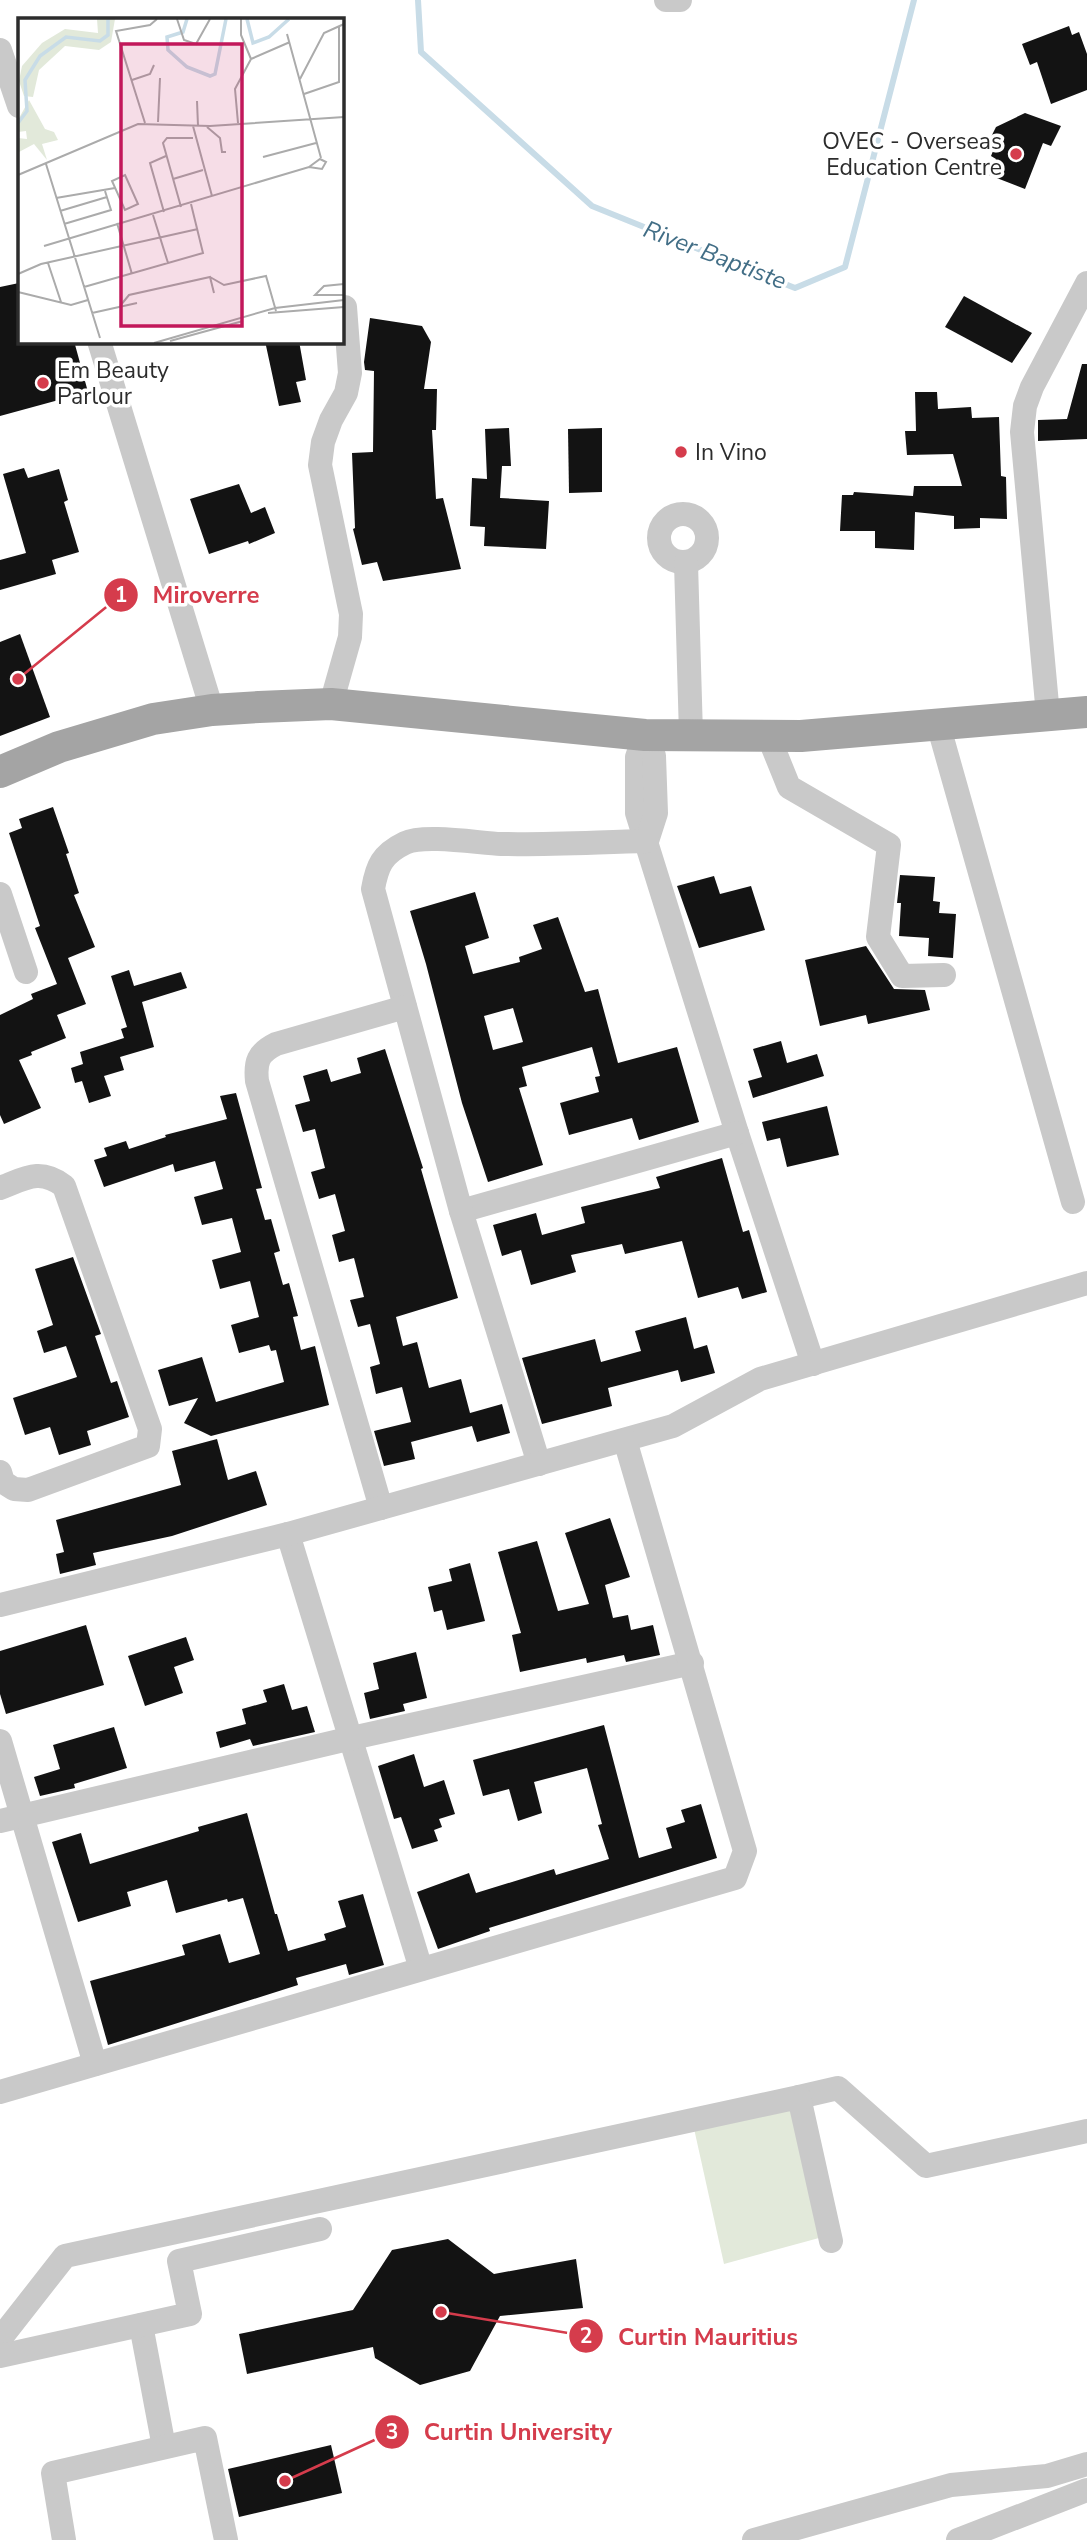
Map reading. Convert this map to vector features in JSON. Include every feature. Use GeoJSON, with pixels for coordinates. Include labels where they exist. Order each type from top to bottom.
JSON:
{"type":"FeatureCollection","features":[{"type":"Feature","properties":{"kind":"main road"},"geometry":{"type":"LineString","coordinates":[[0,772],[59,747],[141,723],[212,710],[331,704],[645,735],[801,736],[1087,712]]}},
{"type":"Feature","properties":{"kind":"street"},"geometry":{"type":"LineString","coordinates":[[666,0],[680,0]]}},
{"type":"Feature","properties":{"kind":"street"},"geometry":{"type":"LineString","coordinates":[[0,50],[18,103]]}},
{"type":"Feature","properties":{"kind":"street"},"geometry":{"type":"LineString","coordinates":[[1048,715],[1022,432],[1025,406],[1032,387],[1087,283]]}},
{"type":"Feature","properties":{"kind":"street"},"geometry":{"type":"LineString","coordinates":[[331,704],[350,637],[351,614],[320,465],[323,442],[331,420],[346,393],[349,373],[345,307]]}},
{"type":"Feature","properties":{"kind":"street"},"geometry":{"type":"LineString","coordinates":[[100,343],[212,710]]}},
{"type":"Feature","properties":{"kind":"street"},"geometry":{"type":"LineString","coordinates":[[686,563],[691,735]]}},
{"type":"Feature","properties":{"kind":"street"},"geometry":{"type":"LineString","coordinates":[[938,724],[1073,1202]]}},
{"type":"Feature","properties":{"kind":"street"},"geometry":{"type":"LineString","coordinates":[[645,735],[637,757],[637,813],[737,1133],[813,1364]]}},
{"type":"Feature","properties":{"kind":"street"},"geometry":{"type":"LineString","coordinates":[[768,735],[789,787],[889,845],[878,937],[901,976],[944,975]]}},
{"type":"Feature","properties":{"kind":"street"},"geometry":{"type":"LineString","coordinates":[[538,1464],[461,1211],[373,889],[377,868],[387,853],[407,842],[427,840],[502,844],[647,841]]}},
{"type":"Feature","properties":{"kind":"street"},"geometry":{"type":"LineString","coordinates":[[0,894],[26,972]]}},
{"type":"Feature","properties":{"kind":"street"},"geometry":{"type":"LineString","coordinates":[[381,1508],[255,1068],[258,1057],[275,1044],[405,1007]]}},
{"type":"Feature","properties":{"kind":"street"},"geometry":{"type":"LineString","coordinates":[[461,1211],[737,1133]]}},
{"type":"Feature","properties":{"kind":"street"},"geometry":{"type":"LineString","coordinates":[[0,1188],[33,1175],[52,1177],[64,1186],[150,1438],[148,1446],[28,1490],[14,1489],[3,1482],[0,1472]]}},
{"type":"Feature","properties":{"kind":"street"},"geometry":{"type":"LineString","coordinates":[[0,1605],[288,1534],[673,1426],[760,1379],[1087,1283]]}},
{"type":"Feature","properties":{"kind":"street"},"geometry":{"type":"LineString","coordinates":[[0,2092],[736,1878],[745,1851],[625,1440]]}},
{"type":"Feature","properties":{"kind":"street"},"geometry":{"type":"LineString","coordinates":[[288,1534],[421,1969]]}},
{"type":"Feature","properties":{"kind":"street"},"geometry":{"type":"LineString","coordinates":[[11,1818],[352,1738],[692,1663]]}},
{"type":"Feature","properties":{"kind":"street"},"geometry":{"type":"LineString","coordinates":[[0,1741],[11,1818],[95,2064]]}},
{"type":"Feature","properties":{"kind":"street"},"geometry":{"type":"LineString","coordinates":[[0,2339],[65,2256],[838,2088],[926,2166],[1087,2131]]}},
{"type":"Feature","properties":{"kind":"street"},"geometry":{"type":"LineString","coordinates":[[799,2097],[831,2241]]}},
{"type":"Feature","properties":{"kind":"street"},"geometry":{"type":"LineString","coordinates":[[0,2356],[190,2314],[179,2261],[320,2229]]}},
{"type":"Feature","properties":{"kind":"street"},"geometry":{"type":"LineString","coordinates":[[141,2325],[164,2447]]}},
{"type":"Feature","properties":{"kind":"street"},"geometry":{"type":"LineString","coordinates":[[64,2540],[53,2473],[205,2438],[226,2540]]}},
{"type":"Feature","properties":{"kind":"street"},"geometry":{"type":"LineString","coordinates":[[754,2540],[951,2485],[1047,2476],[1087,2464]]}},
{"type":"Feature","properties":{"kind":"street"},"geometry":{"type":"LineString","coordinates":[[958,2540],[1087,2490]]}},
{"type":"Feature","properties":{"kind":"green space"},"geometry":{"type":"Polygon","coordinates":[[[790,2096],[819,2238],[724,2264],[691,2115],[790,2096]]]}},
{"type":"Feature","properties":{"kind":"building"},"geometry":{"type":"Polygon","coordinates":[[[1069,26],[1072,35],[1079,32],[1087,54],[1087,90],[1051,104],[1037,62],[1030,65],[1022,44],[1069,26]]]}},
{"type":"Feature","properties":{"kind":"building","name":"OVEC - Overseas Education Centre"},"geometry":{"type":"Polygon","coordinates":[[[1025,113],[1061,126],[1051,146],[1043,143],[1025,189],[989,175],[996,159],[991,156],[993,151],[986,147],[996,127],[1025,113]]]}},
{"type":"Feature","properties":{"kind":"building","name":"Em Beauty Parlour"},"geometry":{"type":"Polygon","coordinates":[[[18,283],[18,343],[75,343],[88,392],[0,416],[0,287],[18,283]]]}},
{"type":"Feature","properties":{"kind":"building"},"geometry":{"type":"Polygon","coordinates":[[[964,296],[1032,333],[1012,363],[945,327],[964,296]]]}},
{"type":"Feature","properties":{"kind":"building"},"geometry":{"type":"Polygon","coordinates":[[[370,318],[422,326],[431,342],[424,389],[437,389],[436,430],[432,430],[436,499],[443,498],[461,569],[383,581],[377,562],[362,565],[353,529],[352,453],[373,452],[374,371],[365,370],[364,362],[370,318]]]}},
{"type":"Feature","properties":{"kind":"building"},"geometry":{"type":"Polygon","coordinates":[[[265,343],[299,343],[306,380],[296,382],[301,402],[279,406],[265,343]]]}},
{"type":"Feature","properties":{"kind":"building"},"geometry":{"type":"Polygon","coordinates":[[[1082,364],[1087,364],[1087,439],[1038,441],[1038,420],[1067,419],[1082,364]]]}},
{"type":"Feature","properties":{"kind":"building"},"geometry":{"type":"Polygon","coordinates":[[[915,392],[937,392],[938,409],[971,407],[972,418],[999,417],[1001,476],[1006,477],[1007,519],[980,518],[980,528],[954,529],[954,516],[915,512],[914,550],[875,548],[875,531],[840,531],[842,495],[853,495],[854,492],[913,496],[914,486],[962,486],[953,454],[907,455],[905,431],[916,431],[915,392]]]}},
{"type":"Feature","properties":{"kind":"building"},"geometry":{"type":"Polygon","coordinates":[[[509,428],[511,466],[502,466],[500,498],[549,501],[546,549],[484,546],[485,527],[470,526],[472,478],[487,479],[485,429],[509,428]]]}},
{"type":"Feature","properties":{"kind":"building"},"geometry":{"type":"Polygon","coordinates":[[[602,428],[602,492],[569,493],[568,429],[602,428]]]}},
{"type":"Feature","properties":{"kind":"building"},"geometry":{"type":"Polygon","coordinates":[[[24,468],[28,478],[59,469],[68,500],[64,502],[79,552],[52,560],[56,574],[0,590],[0,560],[26,553],[3,474],[24,468]]]}},
{"type":"Feature","properties":{"kind":"building"},"geometry":{"type":"Polygon","coordinates":[[[239,484],[251,513],[265,507],[275,533],[249,544],[248,541],[209,554],[190,499],[239,484]]]}},
{"type":"Feature","properties":{"kind":"building"},"geometry":{"type":"Polygon","coordinates":[[[20,634],[50,717],[0,736],[0,642],[20,634]]]}},
{"type":"Feature","properties":{"kind":"building"},"geometry":{"type":"Polygon","coordinates":[[[53,807],[79,893],[74,895],[95,947],[68,958],[86,1004],[57,1015],[66,1038],[31,1052],[32,1055],[19,1060],[41,1108],[4,1124],[0,1115],[0,1015],[33,999],[31,994],[57,984],[35,928],[40,926],[9,833],[22,828],[19,819],[53,807]]]}},
{"type":"Feature","properties":{"kind":"building"},"geometry":{"type":"Polygon","coordinates":[[[900,875],[935,877],[933,901],[940,902],[939,913],[956,914],[953,958],[928,956],[929,938],[899,936],[901,903],[897,903],[900,875]]]}},
{"type":"Feature","properties":{"kind":"building"},"geometry":{"type":"Polygon","coordinates":[[[714,876],[720,894],[751,886],[765,930],[699,948],[677,886],[714,876]]]}},
{"type":"Feature","properties":{"kind":"building"},"geometry":{"type":"Polygon","coordinates":[[[475,892],[489,938],[465,946],[473,974],[520,962],[519,957],[542,949],[533,925],[558,917],[585,992],[598,989],[618,1063],[677,1047],[699,1122],[639,1140],[632,1118],[569,1135],[560,1103],[599,1092],[595,1077],[600,1076],[592,1047],[522,1067],[527,1086],[519,1088],[543,1165],[488,1182],[462,1103],[410,911],[475,892]],[[513,1008],[484,1016],[493,1050],[523,1042],[513,1008]]]}},
{"type":"Feature","properties":{"kind":"building"},"geometry":{"type":"Polygon","coordinates":[[[866,946],[894,989],[925,990],[930,1010],[868,1024],[866,1015],[820,1026],[805,960],[866,946]]]}},
{"type":"Feature","properties":{"kind":"building"},"geometry":{"type":"Polygon","coordinates":[[[129,970],[134,986],[181,972],[187,988],[142,1002],[154,1047],[120,1057],[124,1070],[104,1076],[111,1096],[89,1103],[82,1081],[75,1083],[71,1068],[83,1064],[80,1052],[124,1038],[121,1029],[127,1027],[111,976],[129,970]]]}},
{"type":"Feature","properties":{"kind":"building"},"geometry":{"type":"Polygon","coordinates":[[[781,1041],[787,1063],[817,1054],[824,1076],[753,1098],[748,1081],[762,1077],[753,1049],[781,1041]]]}},
{"type":"Feature","properties":{"kind":"building"},"geometry":{"type":"Polygon","coordinates":[[[385,1049],[423,1168],[421,1169],[458,1298],[396,1317],[403,1346],[417,1342],[429,1388],[461,1379],[470,1413],[502,1404],[510,1433],[477,1442],[472,1426],[411,1442],[415,1459],[384,1466],[374,1431],[411,1422],[402,1387],[376,1394],[370,1367],[380,1364],[370,1324],[358,1327],[350,1300],[364,1297],[354,1258],[339,1262],[332,1235],[345,1231],[335,1194],[319,1199],[311,1172],[325,1168],[315,1129],[303,1132],[295,1105],[310,1101],[303,1076],[327,1069],[331,1082],[361,1073],[357,1058],[385,1049]]]}},
{"type":"Feature","properties":{"kind":"building"},"geometry":{"type":"Polygon","coordinates":[[[236,1093],[262,1188],[256,1189],[265,1220],[271,1219],[280,1251],[274,1253],[283,1285],[289,1283],[298,1316],[293,1317],[301,1350],[315,1346],[329,1405],[211,1436],[184,1423],[198,1398],[169,1406],[158,1370],[202,1357],[216,1402],[284,1382],[276,1350],[271,1351],[269,1345],[239,1353],[231,1325],[259,1317],[250,1281],[220,1289],[212,1260],[241,1252],[232,1218],[202,1225],[194,1197],[223,1189],[215,1161],[175,1172],[173,1164],[104,1187],[94,1160],[107,1156],[104,1148],[126,1141],[129,1149],[166,1137],[165,1135],[227,1119],[220,1096],[236,1093]]]}},
{"type":"Feature","properties":{"kind":"building"},"geometry":{"type":"Polygon","coordinates":[[[827,1106],[839,1155],[787,1167],[780,1138],[767,1141],[762,1122],[827,1106]]]}},
{"type":"Feature","properties":{"kind":"building"},"geometry":{"type":"Polygon","coordinates":[[[722,1158],[743,1232],[749,1230],[767,1292],[742,1299],[738,1287],[698,1298],[682,1241],[625,1254],[622,1244],[571,1255],[576,1272],[531,1285],[521,1250],[502,1256],[493,1225],[536,1213],[542,1235],[585,1223],[581,1207],[660,1188],[656,1177],[722,1158]]]}},
{"type":"Feature","properties":{"kind":"building"},"geometry":{"type":"Polygon","coordinates":[[[73,1257],[101,1334],[95,1336],[111,1383],[117,1381],[129,1417],[87,1431],[91,1445],[59,1455],[50,1427],[25,1435],[13,1398],[77,1377],[66,1346],[44,1353],[37,1331],[53,1325],[35,1269],[73,1257]]]}},
{"type":"Feature","properties":{"kind":"building"},"geometry":{"type":"Polygon","coordinates":[[[686,1317],[694,1349],[707,1345],[715,1373],[681,1382],[678,1370],[608,1388],[612,1406],[542,1424],[522,1358],[595,1339],[601,1362],[641,1351],[635,1331],[686,1317]]]}},
{"type":"Feature","properties":{"kind":"building"},"geometry":{"type":"Polygon","coordinates":[[[217,1439],[228,1480],[256,1471],[267,1505],[172,1536],[93,1553],[96,1565],[60,1574],[56,1554],[64,1552],[56,1520],[181,1485],[172,1451],[217,1439]]]}},
{"type":"Feature","properties":{"kind":"building"},"geometry":{"type":"Polygon","coordinates":[[[610,1518],[630,1577],[605,1585],[613,1618],[628,1615],[631,1630],[653,1625],[660,1655],[626,1662],[624,1655],[587,1663],[586,1658],[520,1672],[512,1635],[521,1633],[498,1552],[537,1541],[558,1611],[589,1604],[565,1533],[610,1518]]]}},
{"type":"Feature","properties":{"kind":"building"},"geometry":{"type":"Polygon","coordinates":[[[470,1563],[485,1621],[447,1630],[442,1610],[434,1612],[428,1587],[452,1581],[449,1569],[470,1563]]]}},
{"type":"Feature","properties":{"kind":"building"},"geometry":{"type":"Polygon","coordinates":[[[86,1625],[104,1685],[6,1714],[0,1694],[0,1651],[86,1625]]]}},
{"type":"Feature","properties":{"kind":"building"},"geometry":{"type":"Polygon","coordinates":[[[186,1637],[194,1660],[174,1667],[183,1693],[145,1706],[128,1656],[186,1637]]]}},
{"type":"Feature","properties":{"kind":"building"},"geometry":{"type":"Polygon","coordinates":[[[416,1652],[427,1698],[403,1704],[405,1711],[370,1719],[364,1693],[379,1689],[373,1663],[416,1652]]]}},
{"type":"Feature","properties":{"kind":"building"},"geometry":{"type":"Polygon","coordinates":[[[284,1684],[292,1710],[307,1706],[315,1732],[253,1746],[250,1739],[220,1748],[216,1732],[246,1724],[242,1709],[267,1702],[263,1690],[284,1684]]]}},
{"type":"Feature","properties":{"kind":"building"},"geometry":{"type":"Polygon","coordinates":[[[604,1725],[639,1858],[672,1848],[666,1828],[685,1822],[681,1810],[701,1804],[717,1858],[489,1928],[490,1931],[438,1949],[417,1892],[469,1873],[476,1893],[554,1869],[556,1875],[609,1859],[598,1825],[602,1824],[587,1768],[534,1782],[542,1813],[518,1821],[509,1789],[483,1796],[473,1760],[604,1725]]]}},
{"type":"Feature","properties":{"kind":"building"},"geometry":{"type":"Polygon","coordinates":[[[114,1727],[127,1768],[74,1784],[75,1788],[40,1796],[34,1777],[60,1769],[53,1745],[114,1727]]]}},
{"type":"Feature","properties":{"kind":"building"},"geometry":{"type":"Polygon","coordinates":[[[414,1754],[424,1787],[444,1780],[455,1814],[439,1819],[442,1827],[434,1830],[438,1841],[412,1849],[401,1817],[394,1819],[378,1766],[414,1754]]]}},
{"type":"Feature","properties":{"kind":"building"},"geometry":{"type":"Polygon","coordinates":[[[247,1813],[288,1951],[326,1940],[324,1934],[346,1927],[338,1901],[363,1894],[384,1965],[349,1975],[346,1964],[296,1978],[298,1985],[108,2045],[90,1981],[185,1955],[182,1945],[220,1934],[229,1963],[260,1954],[243,1898],[228,1902],[227,1899],[176,1913],[167,1880],[127,1892],[131,1906],[78,1922],[52,1842],[81,1833],[90,1864],[199,1831],[198,1827],[247,1813]]]}},
{"type":"Feature","properties":{"kind":"building"},"geometry":{"type":"Polygon","coordinates":[[[448,2239],[494,2274],[576,2259],[583,2308],[500,2316],[470,2371],[420,2385],[375,2358],[373,2347],[247,2374],[239,2334],[353,2310],[392,2250],[448,2239]]]}},
{"type":"Feature","properties":{"kind":"building"},"geometry":{"type":"Polygon","coordinates":[[[331,2445],[342,2493],[239,2517],[228,2469],[331,2445]]]}},
{"type":"Feature","properties":{"kind":"waterway","name":"River Baptiste"},"geometry":{"type":"LineString","coordinates":[[418,0],[421,52],[592,206],[795,288],[845,267],[914,0]]}},
{"type":"Feature","properties":{"kind":"place","name":"OVEC - Overseas Education Centre"},"geometry":{"type":"Point","coordinates":[1016,154]}},
{"type":"Feature","properties":{"kind":"place","name":"Em Beauty Parlour"},"geometry":{"type":"Point","coordinates":[43,383]}},
{"type":"Feature","properties":{"kind":"place","name":"In Vino"},"geometry":{"type":"Point","coordinates":[681,452]}},
{"type":"Feature","properties":{"kind":"place","name":"Miroverre"},"geometry":{"type":"Point","coordinates":[18,679]}},
{"type":"Feature","properties":{"kind":"place","name":"Curtin Mauritius"},"geometry":{"type":"Point","coordinates":[441,2312]}},
{"type":"Feature","properties":{"kind":"place","name":"Curtin University"},"geometry":{"type":"Point","coordinates":[285,2481]}}]}
